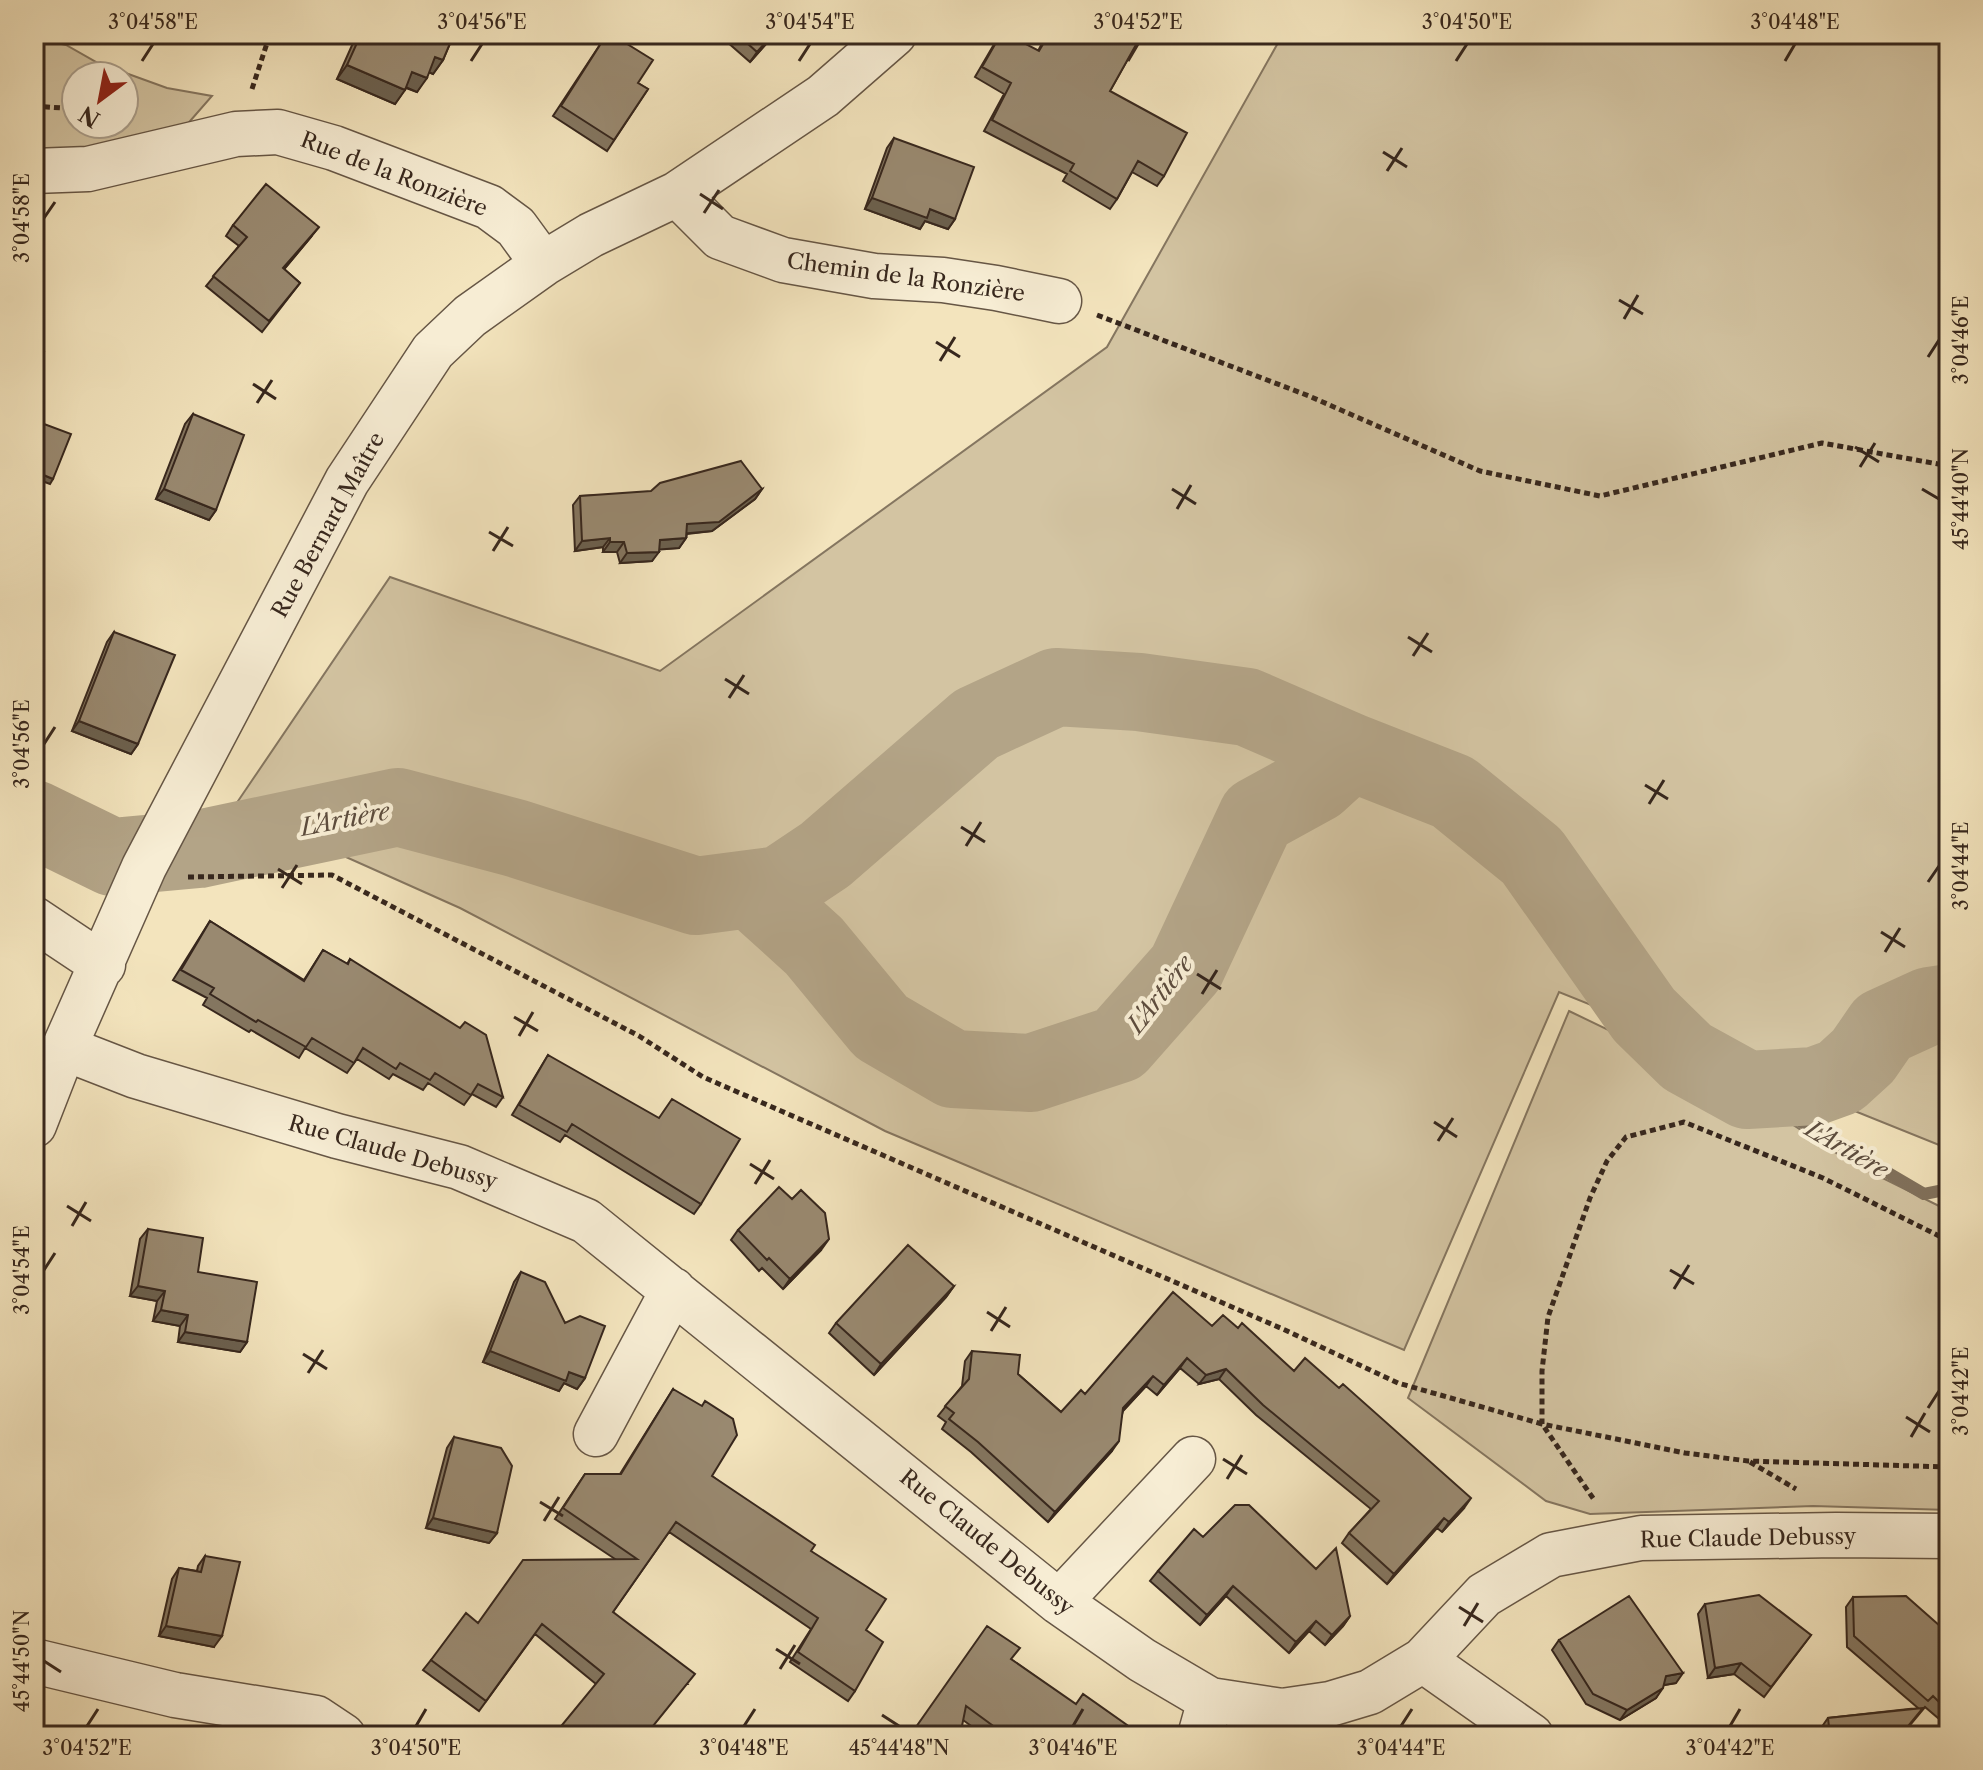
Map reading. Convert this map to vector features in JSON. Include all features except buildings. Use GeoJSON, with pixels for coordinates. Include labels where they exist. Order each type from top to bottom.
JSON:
{"type":"FeatureCollection","features":[{"type":"Feature","properties":{"kind":"street","name":"Rue Bernard Maître"},"geometry":{"type":"LineString","coordinates":[[34,1125],[64,1048],[154,848],[347,481],[433,351],[470,316],[543,264],[591,235],[677,194],[823,96],[894,34]]}},
{"type":"Feature","properties":{"kind":"street","name":"Rue de la Ronzière"},"geometry":{"type":"LineString","coordinates":[[34,171],[88,169],[236,134],[278,132],[334,148],[489,207],[516,227],[543,264]]}},
{"type":"Feature","properties":{"kind":"street","name":"Chemin de la Ronzière"},"geometry":{"type":"LineString","coordinates":[[677,194],[720,237],[783,260],[874,276],[969,284],[1059,301]]}},
{"type":"Feature","properties":{"kind":"street"},"geometry":{"type":"LineString","coordinates":[[34,919],[103,965]]}},
{"type":"Feature","properties":{"kind":"street","name":"Rue Claude Debussy"},"geometry":{"type":"LineString","coordinates":[[64,1048],[136,1076],[337,1136],[459,1167],[586,1221],[1059,1602],[1142,1660],[1205,1718],[1330,1704],[1370,1692],[1423,1660],[1484,1595],[1551,1555],[1641,1538],[1949,1536]]}},
{"type":"Feature","properties":{"kind":"street"},"geometry":{"type":"LineString","coordinates":[[596,1434],[673,1290]]}},
{"type":"Feature","properties":{"kind":"street"},"geometry":{"type":"LineString","coordinates":[[1059,1602],[1193,1459]]}},
{"type":"Feature","properties":{"kind":"street"},"geometry":{"type":"LineString","coordinates":[[1423,1660],[1531,1736]]}},
{"type":"Feature","properties":{"kind":"street"},"geometry":{"type":"LineString","coordinates":[[34,1661],[175,1695],[316,1718],[343,1736]]}},
{"type":"Feature","properties":{"kind":"path"},"geometry":{"type":"LineString","coordinates":[[252,91],[270,34]]}},
{"type":"Feature","properties":{"kind":"path"},"geometry":{"type":"LineString","coordinates":[[34,106],[60,108]]}},
{"type":"Feature","properties":{"kind":"path"},"geometry":{"type":"LineString","coordinates":[[1059,301],[1309,396],[1480,471],[1600,496],[1822,443],[1949,466]]}},
{"type":"Feature","properties":{"kind":"path"},"geometry":{"type":"LineString","coordinates":[[154,848],[181,877],[332,875],[639,1036],[703,1077],[1285,1330],[1398,1383],[1542,1424],[1685,1453],[1748,1461],[1949,1467]]}},
{"type":"Feature","properties":{"kind":"path"},"geometry":{"type":"LineString","coordinates":[[1595,1547],[1604,1515],[1542,1424],[1542,1371],[1548,1317],[1590,1198],[1607,1161],[1626,1137],[1684,1122],[1823,1178],[1949,1241]]}},
{"type":"Feature","properties":{"kind":"shaded area"},"geometry":{"type":"Polygon","coordinates":[[[1283,34],[1949,34],[1949,1149],[1559,992],[1404,1350],[885,1131],[460,908],[234,807],[390,577],[660,671],[1107,347],[1283,34]]]}},
{"type":"Feature","properties":{"kind":"shaded area"},"geometry":{"type":"Polygon","coordinates":[[[34,38],[66,45],[93,60],[60,60],[60,140],[133,140],[56,158],[34,156],[34,38]]]}},
{"type":"Feature","properties":{"kind":"shaded area"},"geometry":{"type":"Polygon","coordinates":[[[140,78],[167,88],[212,96],[184,128],[140,138],[140,78]]]}},
{"type":"Feature","properties":{"kind":"shaded area"},"geometry":{"type":"Polygon","coordinates":[[[1569,1011],[1758,1102],[1850,1162],[1939,1206],[1949,1208],[1949,1510],[1813,1506],[1590,1514],[1546,1501],[1408,1398],[1569,1011]]]}},
{"type":"Feature","properties":{"kind":"waterway","name":"L'Artière"},"geometry":{"type":"LineString","coordinates":[[34,819],[112,857],[199,849],[398,807],[515,838],[696,896],[780,885],[825,855],[976,724],[1056,687],[1139,692],[1247,707],[1453,792],[1532,856],[1644,1015],[1687,1057],[1747,1090],[1815,1086],[1840,1077],[1863,1056],[1883,1027],[1929,1006],[1949,1003]]}},
{"type":"Feature","properties":{"kind":"waterway","name":"L'Artière"},"geometry":{"type":"LineString","coordinates":[[751,889],[814,946],[881,1027],[953,1069],[1031,1073],[1119,1044],[1186,968],[1257,816],[1317,783],[1351,752]]}},
{"type":"Feature","properties":{"kind":"waterway","name":"L'Artière"},"geometry":{"type":"LineString","coordinates":[[1747,1090],[1924,1194],[1949,1189]]}}]}
